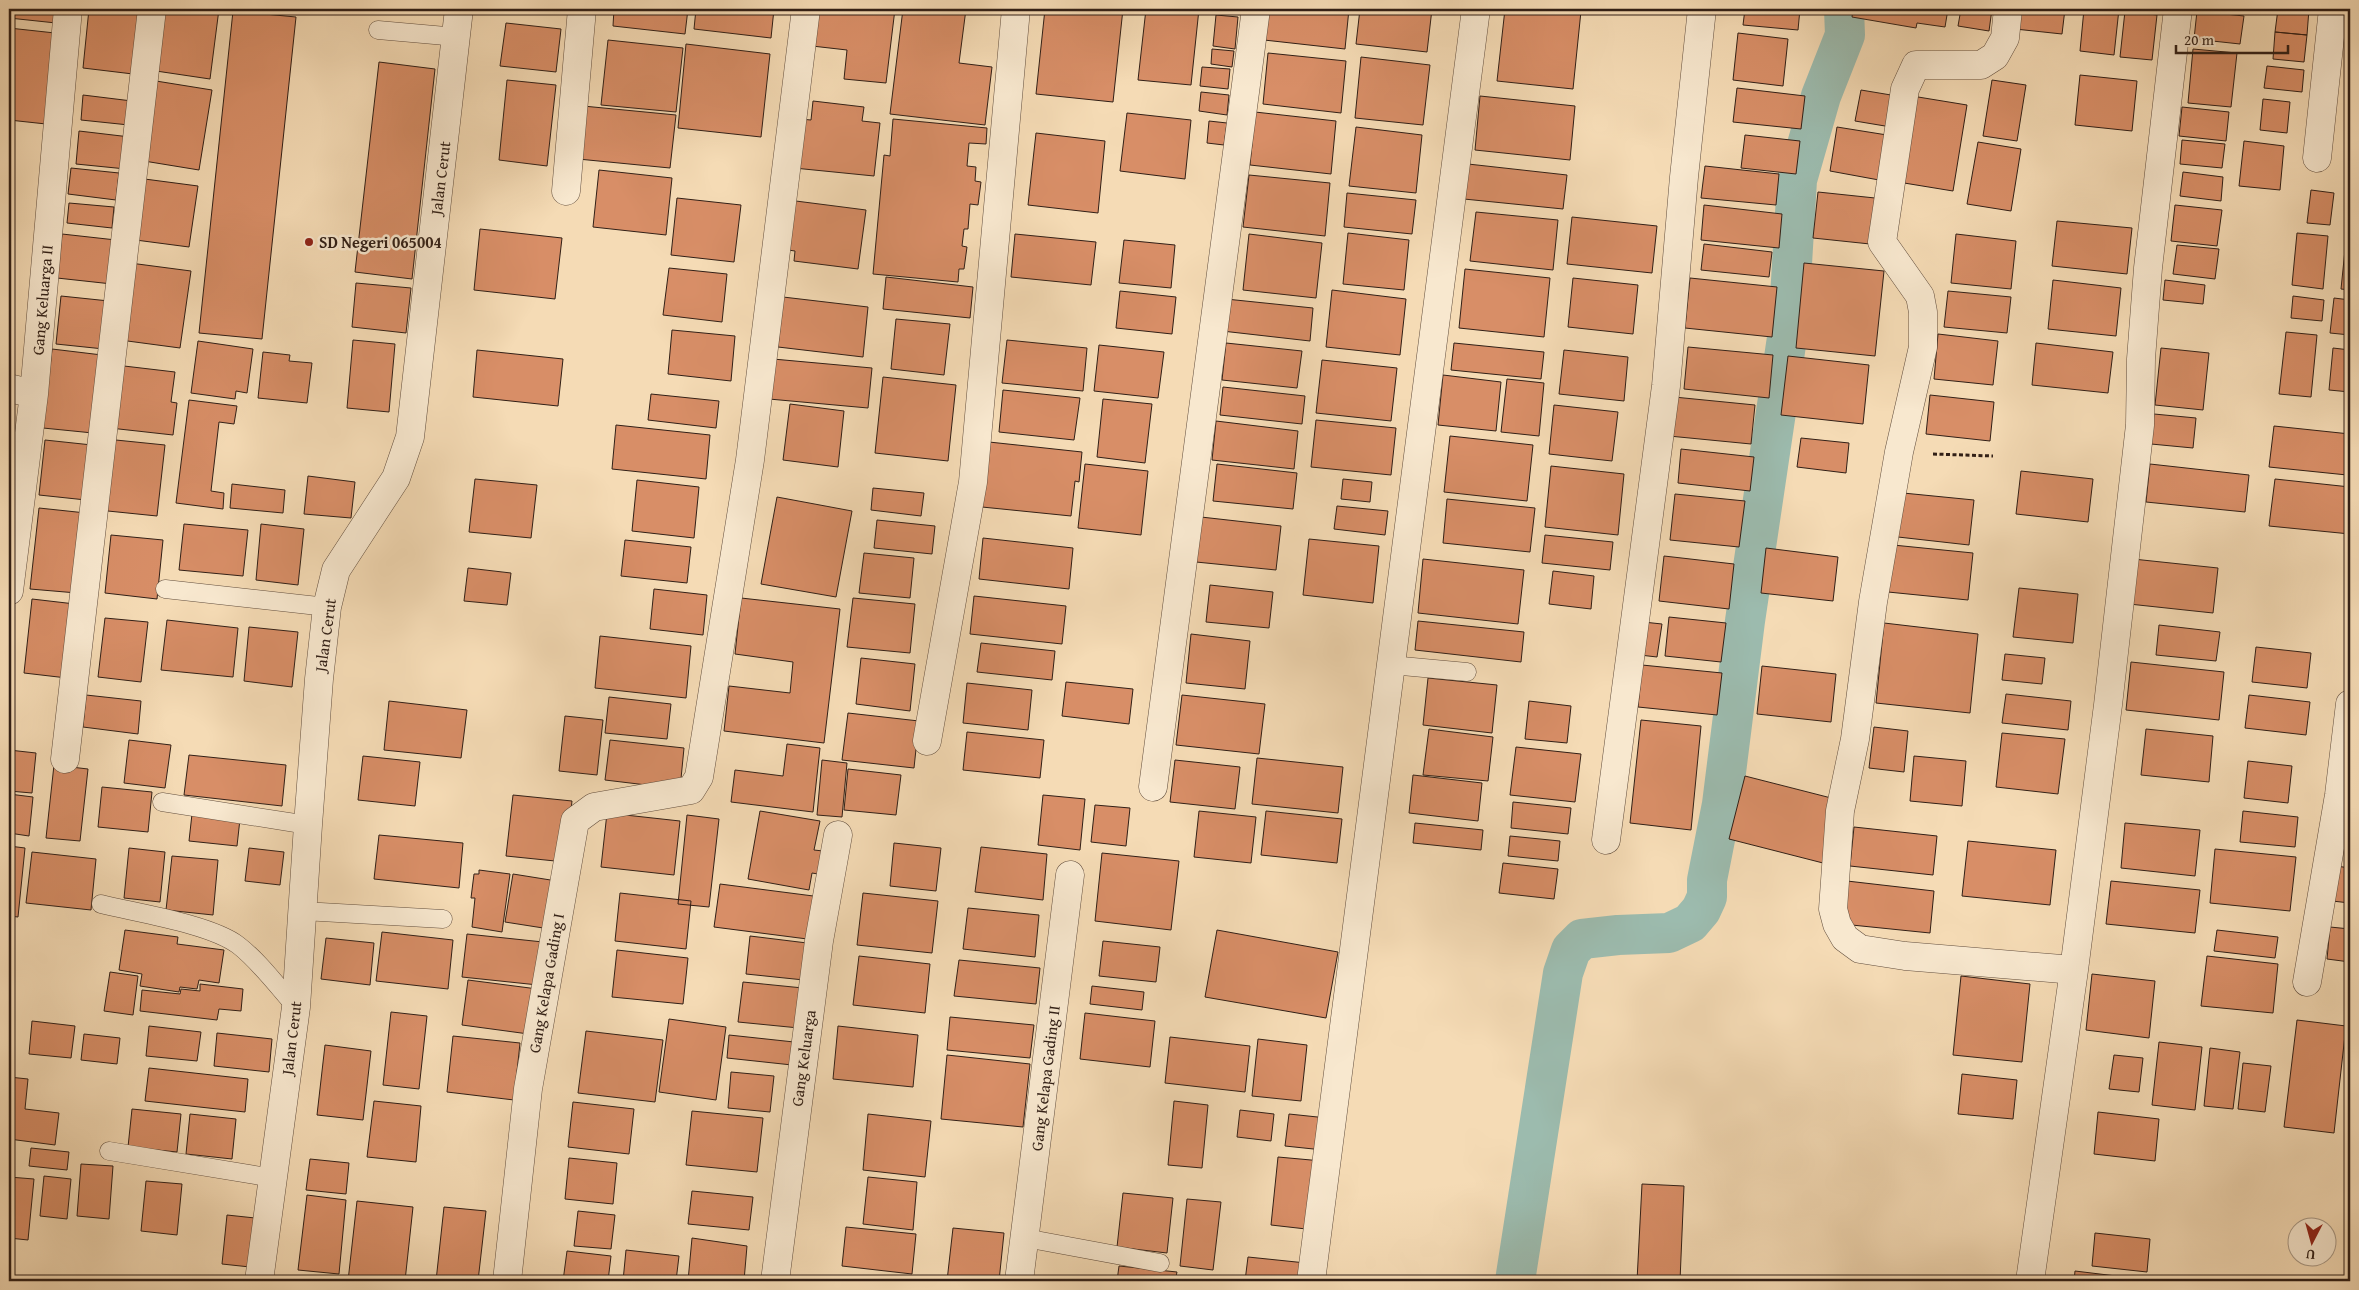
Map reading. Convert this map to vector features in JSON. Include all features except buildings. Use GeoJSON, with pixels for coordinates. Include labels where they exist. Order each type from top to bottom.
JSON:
{"type":"FeatureCollection","features":[{"type":"Feature","properties":{"kind":"street","name":"Gang Keluarga II"},"geometry":{"type":"LineString","coordinates":[[9,591],[22,391],[68,9]]}},
{"type":"Feature","properties":{"kind":"street"},"geometry":{"type":"LineString","coordinates":[[65,759],[152,9]]}},
{"type":"Feature","properties":{"kind":"street","name":"Jalan Cerut"},"geometry":{"type":"LineString","coordinates":[[259,1281],[296,1007],[308,825],[327,606],[336,570],[396,478],[410,437],[459,9]]}},
{"type":"Feature","properties":{"kind":"street"},"geometry":{"type":"LineString","coordinates":[[566,191],[582,9]]}},
{"type":"Feature","properties":{"kind":"street","name":"Gang Kelapa Gading I"},"geometry":{"type":"LineString","coordinates":[[507,1281],[528,1089],[574,821],[594,808],[691,790],[699,777],[750,460],[806,9]]}},
{"type":"Feature","properties":{"kind":"street"},"geometry":{"type":"LineString","coordinates":[[927,741],[973,482],[1016,9]]}},
{"type":"Feature","properties":{"kind":"street"},"geometry":{"type":"LineString","coordinates":[[1153,787],[1256,9]]}},
{"type":"Feature","properties":{"kind":"street"},"geometry":{"type":"LineString","coordinates":[[1311,1281],[1476,9]]}},
{"type":"Feature","properties":{"kind":"street"},"geometry":{"type":"LineString","coordinates":[[1606,840],[1666,386],[1684,177],[1702,9]]}},
{"type":"Feature","properties":{"kind":"street"},"geometry":{"type":"LineString","coordinates":[[2008,9],[2005,38],[1995,56],[1981,65],[1916,66],[1905,89],[1882,242],[1920,296],[1923,312],[1923,347],[1899,452],[1873,602],[1855,739],[1840,811],[1833,909],[1837,924],[1845,938],[1860,949],[2074,970]]}},
{"type":"Feature","properties":{"kind":"street"},"geometry":{"type":"LineString","coordinates":[[2030,1281],[2074,970],[2108,705],[2139,434],[2140,359],[2148,268],[2178,9]]}},
{"type":"Feature","properties":{"kind":"street"},"geometry":{"type":"LineString","coordinates":[[2317,158],[2333,9]]}},
{"type":"Feature","properties":{"kind":"street"},"geometry":{"type":"LineString","coordinates":[[2307,982],[2339,795],[2350,704]]}},
{"type":"Feature","properties":{"kind":"street","name":"Gang Keluarga"},"geometry":{"type":"LineString","coordinates":[[775,1281],[819,941],[838,835]]}},
{"type":"Feature","properties":{"kind":"street","name":"Gang Kelapa Gading II"},"geometry":{"type":"LineString","coordinates":[[1019,1281],[1070,874]]}},
{"type":"Feature","properties":{"kind":"lane"},"geometry":{"type":"LineString","coordinates":[[453,9],[459,9]]}},
{"type":"Feature","properties":{"kind":"lane"},"geometry":{"type":"LineString","coordinates":[[378,30],[457,37]]}},
{"type":"Feature","properties":{"kind":"lane"},"geometry":{"type":"LineString","coordinates":[[165,589],[327,606]]}},
{"type":"Feature","properties":{"kind":"lane"},"geometry":{"type":"LineString","coordinates":[[1391,665],[1467,672]]}},
{"type":"Feature","properties":{"kind":"lane"},"geometry":{"type":"LineString","coordinates":[[162,802],[308,825]]}},
{"type":"Feature","properties":{"kind":"lane"},"geometry":{"type":"LineString","coordinates":[[102,904],[217,933],[243,950],[296,1007]]}},
{"type":"Feature","properties":{"kind":"lane"},"geometry":{"type":"LineString","coordinates":[[303,912],[443,919]]}},
{"type":"Feature","properties":{"kind":"lane"},"geometry":{"type":"LineString","coordinates":[[109,1151],[273,1178]]}},
{"type":"Feature","properties":{"kind":"lane"},"geometry":{"type":"LineString","coordinates":[[1025,1238],[1160,1262]]}},
{"type":"Feature","properties":{"kind":"path"},"geometry":{"type":"LineString","coordinates":[[1899,452],[1993,456]]}},
{"type":"Feature","properties":{"kind":"waterway"},"geometry":{"type":"LineString","coordinates":[[1515,1281],[1563,973],[1571,950],[1582,939],[1618,935],[1669,933],[1690,923],[1701,910],[1707,897],[1707,880],[1722,804],[1745,621],[1788,331],[1797,180],[1821,96],[1845,35],[1844,9]]}},
{"type":"Feature","properties":{"kind":"place","name":"SD Negeri 065004"},"geometry":{"type":"Point","coordinates":[309,242]}}]}
